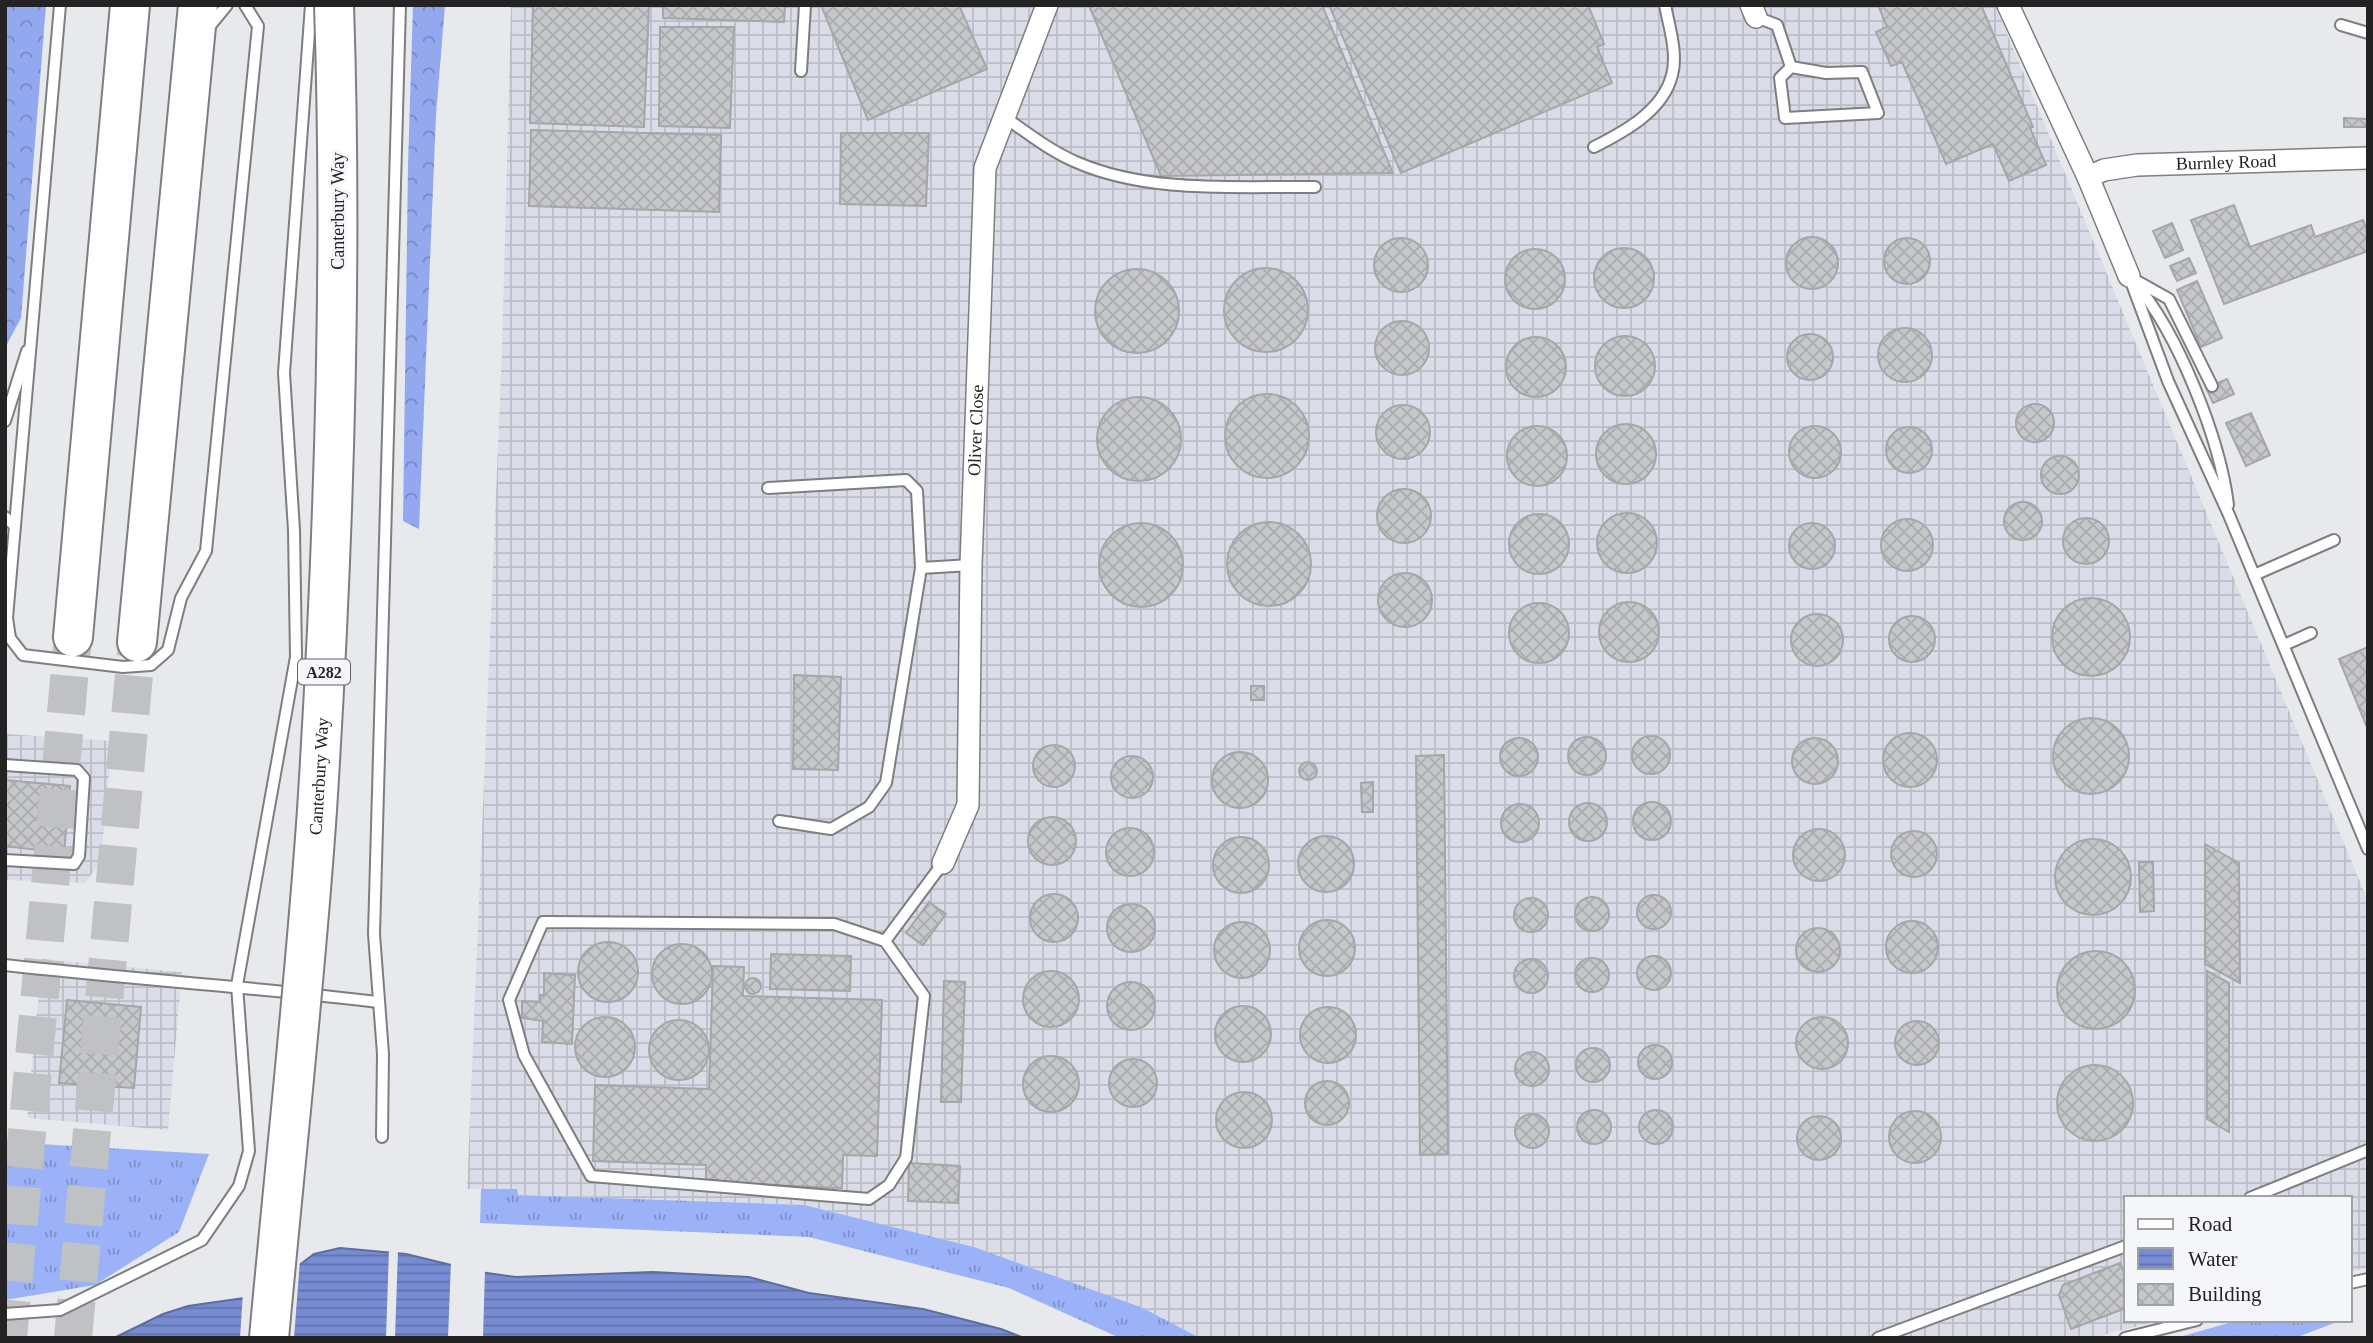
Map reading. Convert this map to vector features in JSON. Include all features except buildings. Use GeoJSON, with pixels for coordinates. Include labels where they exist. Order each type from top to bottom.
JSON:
{"type":"FeatureCollection","features":[{"type":"Feature","properties":{"kind":"highway"},"geometry":{"type":"LineString","coordinates":[[73,637],[130,5]]}},
{"type":"Feature","properties":{"kind":"highway","name":"Canterbury Way"},"geometry":{"type":"LineString","coordinates":[[268,1338],[316,812],[337,430],[339,166],[334,5]]}},
{"type":"Feature","properties":{"kind":"highway"},"geometry":{"type":"LineString","coordinates":[[137,642],[197,23]]}},
{"type":"Feature","properties":{"kind":"street","name":"Oliver Close"},"geometry":{"type":"LineString","coordinates":[[943,863],[968,805],[971,565],[985,168],[1048,5]]}},
{"type":"Feature","properties":{"kind":"street"},"geometry":{"type":"LineString","coordinates":[[2008,5],[2088,177],[2129,276]]}},
{"type":"Feature","properties":{"kind":"street","name":"Burnley Road"},"geometry":{"type":"LineString","coordinates":[[2088,177],[2104,170],[2137,165],[2368,159]]}},
{"type":"Feature","properties":{"kind":"lane"},"geometry":{"type":"LineString","coordinates":[[60,5],[7,618],[10,638],[23,655],[123,667],[151,665],[168,650],[181,598],[206,551],[258,26],[245,5]]}},
{"type":"Feature","properties":{"kind":"lane"},"geometry":{"type":"LineString","coordinates":[[197,23],[228,5]]}},
{"type":"Feature","properties":{"kind":"lane"},"geometry":{"type":"LineString","coordinates":[[5,1314],[60,1310],[202,1240],[239,1186],[248,1151],[237,985],[296,657],[294,530],[284,373],[311,5]]}},
{"type":"Feature","properties":{"kind":"lane"},"geometry":{"type":"LineString","coordinates":[[382,1138],[383,1054],[374,921],[400,5]]}},
{"type":"Feature","properties":{"kind":"lane"},"geometry":{"type":"LineString","coordinates":[[801,71],[805,5]]}},
{"type":"Feature","properties":{"kind":"lane"},"geometry":{"type":"LineString","coordinates":[[1594,147],[1630,129],[1661,98],[1673,75],[1673,42],[1665,5]]}},
{"type":"Feature","properties":{"kind":"lane"},"geometry":{"type":"LineString","coordinates":[[1753,11],[1777,25],[1791,67]]}},
{"type":"Feature","properties":{"kind":"lane"},"geometry":{"type":"LineString","coordinates":[[2341,25],[2368,33]]}},
{"type":"Feature","properties":{"kind":"lane"},"geometry":{"type":"LineString","coordinates":[[1791,67],[1826,73],[1862,72],[1878,113],[1785,118],[1780,78],[1791,67]]}},
{"type":"Feature","properties":{"kind":"lane"},"geometry":{"type":"LineString","coordinates":[[1003,116],[1074,162],[1120,178],[1185,185],[1315,187]]}},
{"type":"Feature","properties":{"kind":"lane"},"geometry":{"type":"LineString","coordinates":[[2129,276],[2169,299],[2212,386]]}},
{"type":"Feature","properties":{"kind":"lane"},"geometry":{"type":"LineString","coordinates":[[2129,276],[2153,303],[2191,383],[2225,479],[2229,514]]}},
{"type":"Feature","properties":{"kind":"lane"},"geometry":{"type":"LineString","coordinates":[[2129,276],[2168,381],[2229,514],[2368,849]]}},
{"type":"Feature","properties":{"kind":"lane"},"geometry":{"type":"LineString","coordinates":[[5,421],[33,328]]}},
{"type":"Feature","properties":{"kind":"lane"},"geometry":{"type":"LineString","coordinates":[[768,488],[906,480],[916,491],[921,568],[886,783],[869,807],[831,829],[779,821]]}},
{"type":"Feature","properties":{"kind":"lane"},"geometry":{"type":"LineString","coordinates":[[5,517],[15,526]]}},
{"type":"Feature","properties":{"kind":"lane"},"geometry":{"type":"LineString","coordinates":[[2254,575],[2334,540]]}},
{"type":"Feature","properties":{"kind":"lane"},"geometry":{"type":"LineString","coordinates":[[921,568],[971,565]]}},
{"type":"Feature","properties":{"kind":"lane"},"geometry":{"type":"LineString","coordinates":[[2284,645],[2311,633]]}},
{"type":"Feature","properties":{"kind":"lane"},"geometry":{"type":"LineString","coordinates":[[5,765],[77,770],[84,778],[79,856],[74,864],[5,860]]}},
{"type":"Feature","properties":{"kind":"lane"},"geometry":{"type":"LineString","coordinates":[[885,941],[943,863]]}},
{"type":"Feature","properties":{"kind":"lane"},"geometry":{"type":"LineString","coordinates":[[543,922],[835,924],[885,941],[924,996],[906,1158],[889,1185],[869,1199],[591,1176],[524,1055],[509,1000],[543,922]]}},
{"type":"Feature","properties":{"kind":"lane"},"geometry":{"type":"LineString","coordinates":[[5,965],[159,982],[237,985],[378,1002]]}},
{"type":"Feature","properties":{"kind":"lane"},"geometry":{"type":"LineString","coordinates":[[2255,1196],[2368,1150]]}},
{"type":"Feature","properties":{"kind":"lane"},"geometry":{"type":"LineString","coordinates":[[1878,1338],[2124,1247]]}},
{"type":"Feature","properties":{"kind":"lane"},"geometry":{"type":"LineString","coordinates":[[2125,1338],[2189,1322]]}},
{"type":"Feature","properties":{"kind":"shaded area"},"geometry":{"type":"Polygon","coordinates":[[[511,5],[1995,5],[2368,901],[2368,1267],[2352,1271],[2352,1196],[2124,1196],[2124,1322],[2154,1322],[2092,1338],[1200,1338],[1143,1308],[974,1247],[804,1205],[517,1195],[517,1189],[467,1189],[502,351],[511,5]]]}},
{"type":"Feature","properties":{"kind":"shaded area"},"geometry":{"type":"Polygon","coordinates":[[[5,734],[112,741],[101,861],[85,883],[5,880],[5,734]]]}},
{"type":"Feature","properties":{"kind":"shaded area"},"geometry":{"type":"Polygon","coordinates":[[[42,959],[182,972],[168,1130],[27,1118],[42,959]]]}},
{"type":"Feature","properties":{"kind":"green space"},"geometry":{"type":"Polygon","coordinates":[[[5,5],[46,5],[21,318],[5,348],[5,5]]]}},
{"type":"Feature","properties":{"kind":"green space"},"geometry":{"type":"Polygon","coordinates":[[[413,5],[445,5],[436,115],[419,529],[403,521],[413,5]]]}},
{"type":"Feature","properties":{"kind":"green space"},"geometry":{"type":"Polygon","coordinates":[[[5,1142],[209,1154],[179,1232],[95,1285],[5,1300],[5,1142]]]}},
{"type":"Feature","properties":{"kind":"green space"},"geometry":{"type":"Polygon","coordinates":[[[481,1189],[517,1189],[518,1195],[804,1205],[974,1247],[1143,1308],[1200,1338],[1120,1338],[1009,1288],[809,1237],[480,1223],[481,1189]]]}},
{"type":"Feature","properties":{"kind":"green space"},"geometry":{"type":"Polygon","coordinates":[[[2232,1322],[2337,1322],[2295,1338],[2176,1338],[2232,1322]]]}},
{"type":"Feature","properties":{"kind":"water"},"geometry":{"type":"Polygon","coordinates":[[[340,1248],[406,1254],[480,1272],[516,1277],[653,1272],[749,1277],[809,1293],[923,1309],[1001,1329],[1024,1338],[114,1338],[163,1314],[188,1306],[292,1291],[294,1269],[314,1254],[340,1248]]]}},
{"type":"Feature","properties":{"kind":"pier"},"geometry":{"type":"Polygon","coordinates":[[[389,1249],[398,1250],[395,1338],[386,1338],[389,1249]]]}},
{"type":"Feature","properties":{"kind":"pier"},"geometry":{"type":"Polygon","coordinates":[[[300,1260],[294,1338],[240,1338],[243,1292],[289,1287],[292,1266],[300,1260]]]}},
{"type":"Feature","properties":{"kind":"pier"},"geometry":{"type":"Polygon","coordinates":[[[451,1261],[485,1269],[483,1338],[448,1338],[451,1261]]]}},
{"type":"Feature","properties":{"kind":"tunnel"},"geometry":{"type":"LineString","coordinates":[[8,1338],[73,637]]}},
{"type":"Feature","properties":{"kind":"tunnel"},"geometry":{"type":"LineString","coordinates":[[73,1338],[137,642]]}}]}
